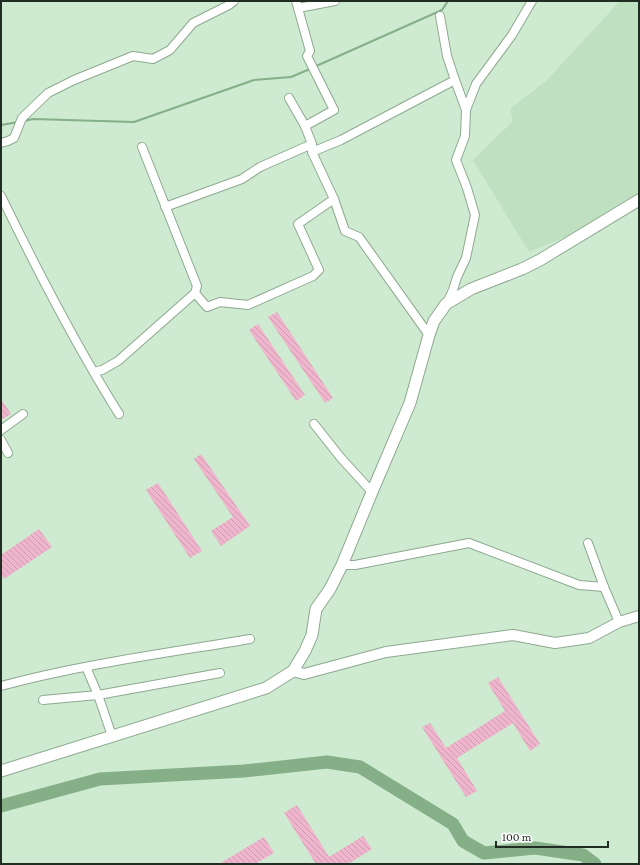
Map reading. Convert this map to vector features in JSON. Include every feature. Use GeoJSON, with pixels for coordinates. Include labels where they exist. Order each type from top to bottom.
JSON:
{"type":"FeatureCollection","features":[{"type":"Feature","properties":{"kind":"main road"},"geometry":{"type":"LineString","coordinates":[[1,771],[266,688],[292,671],[305,651],[312,635],[316,609],[330,589],[342,565],[410,403],[434,321],[446,304],[471,289],[522,269],[540,260],[639,200]]}},
{"type":"Feature","properties":{"kind":"street"},"geometry":{"type":"LineString","coordinates":[[1,143],[14,138],[22,118],[48,92],[133,56],[153,60],[170,50],[193,23],[234,1]]}},
{"type":"Feature","properties":{"kind":"street"},"geometry":{"type":"LineString","coordinates":[[305,126],[334,110],[307,56],[310,51],[297,4],[335,1]]}},
{"type":"Feature","properties":{"kind":"street"},"geometry":{"type":"LineString","coordinates":[[446,304],[466,258],[475,214],[456,160],[465,136],[466,110],[476,84],[512,35],[532,1]]}},
{"type":"Feature","properties":{"kind":"street"},"geometry":{"type":"LineString","coordinates":[[440,16],[447,56],[466,110]]}},
{"type":"Feature","properties":{"kind":"street"},"geometry":{"type":"LineString","coordinates":[[165,207],[242,179],[260,167],[312,148],[341,140],[455,80]]}},
{"type":"Feature","properties":{"kind":"street"},"geometry":{"type":"LineString","coordinates":[[289,98],[305,126],[312,148],[334,199],[345,230],[358,237],[429,335]]}},
{"type":"Feature","properties":{"kind":"street"},"geometry":{"type":"LineString","coordinates":[[94,372],[102,370],[118,361],[194,293],[197,286],[142,147]]}},
{"type":"Feature","properties":{"kind":"street"},"geometry":{"type":"LineString","coordinates":[[1,196],[53,300],[119,414]]}},
{"type":"Feature","properties":{"kind":"street"},"geometry":{"type":"LineString","coordinates":[[194,293],[207,308],[220,302],[248,305],[313,276],[319,270],[298,224],[334,199]]}},
{"type":"Feature","properties":{"kind":"street"},"geometry":{"type":"LineString","coordinates":[[1,430],[23,414]]}},
{"type":"Feature","properties":{"kind":"street"},"geometry":{"type":"LineString","coordinates":[[314,424],[341,458],[372,492]]}},
{"type":"Feature","properties":{"kind":"street"},"geometry":{"type":"LineString","coordinates":[[1,440],[8,453]]}},
{"type":"Feature","properties":{"kind":"street"},"geometry":{"type":"LineString","coordinates":[[342,565],[355,565],[469,543],[579,585],[604,587]]}},
{"type":"Feature","properties":{"kind":"street"},"geometry":{"type":"LineString","coordinates":[[588,543],[604,587],[620,622]]}},
{"type":"Feature","properties":{"kind":"street"},"geometry":{"type":"LineString","coordinates":[[292,671],[304,674],[386,652],[513,635],[555,643],[589,638],[620,622],[639,616]]}},
{"type":"Feature","properties":{"kind":"street"},"geometry":{"type":"LineString","coordinates":[[1,686],[38,676],[250,639]]}},
{"type":"Feature","properties":{"kind":"street"},"geometry":{"type":"LineString","coordinates":[[86,667],[98,695],[112,736]]}},
{"type":"Feature","properties":{"kind":"street"},"geometry":{"type":"LineString","coordinates":[[43,700],[98,695],[220,673]]}},
{"type":"Feature","properties":{"kind":"shaded area"},"geometry":{"type":"Polygon","coordinates":[[[620,1],[639,1],[639,197],[582,230],[529,252],[473,160],[513,121],[510,109],[546,81],[620,1]]]}},
{"type":"Feature","properties":{"kind":"building"},"geometry":{"type":"Polygon","coordinates":[[[277,312],[333,398],[325,403],[268,317],[277,312]]]}},
{"type":"Feature","properties":{"kind":"building"},"geometry":{"type":"Polygon","coordinates":[[[258,324],[305,395],[296,401],[249,330],[258,324]]]}},
{"type":"Feature","properties":{"kind":"building"},"geometry":{"type":"Polygon","coordinates":[[[1,399],[11,414],[3,419],[1,416],[1,399]]]}},
{"type":"Feature","properties":{"kind":"building"},"geometry":{"type":"Polygon","coordinates":[[[201,454],[250,526],[221,546],[211,531],[233,517],[194,459],[201,454]]]}},
{"type":"Feature","properties":{"kind":"building"},"geometry":{"type":"Polygon","coordinates":[[[158,483],[202,551],[190,558],[146,490],[158,483]]]}},
{"type":"Feature","properties":{"kind":"building"},"geometry":{"type":"Polygon","coordinates":[[[39,529],[52,547],[4,579],[1,574],[1,555],[39,529]]]}},
{"type":"Feature","properties":{"kind":"building"},"geometry":{"type":"Polygon","coordinates":[[[498,677],[540,744],[530,751],[513,723],[457,758],[477,791],[466,797],[422,727],[430,723],[446,748],[505,711],[488,683],[498,677]]]}},
{"type":"Feature","properties":{"kind":"building"},"geometry":{"type":"Polygon","coordinates":[[[297,805],[329,857],[363,836],[372,849],[348,864],[316,864],[284,813],[297,805]]]}},
{"type":"Feature","properties":{"kind":"building"},"geometry":{"type":"Polygon","coordinates":[[[264,837],[274,853],[255,864],[219,864],[264,837]]]}},
{"type":"Feature","properties":{"kind":"waterway"},"geometry":{"type":"LineString","coordinates":[[314,67],[442,10],[448,1]]}},
{"type":"Feature","properties":{"kind":"waterway"},"geometry":{"type":"LineString","coordinates":[[24,121],[33,119],[134,122],[254,80],[291,77],[310,69]]}},
{"type":"Feature","properties":{"kind":"waterway"},"geometry":{"type":"LineString","coordinates":[[1,125],[18,122]]}},
{"type":"Feature","properties":{"kind":"waterway"},"geometry":{"type":"LineString","coordinates":[[1,806],[100,779],[244,771],[327,762],[360,767],[453,824],[463,841],[484,853],[535,848],[583,855],[595,864]]}}]}
